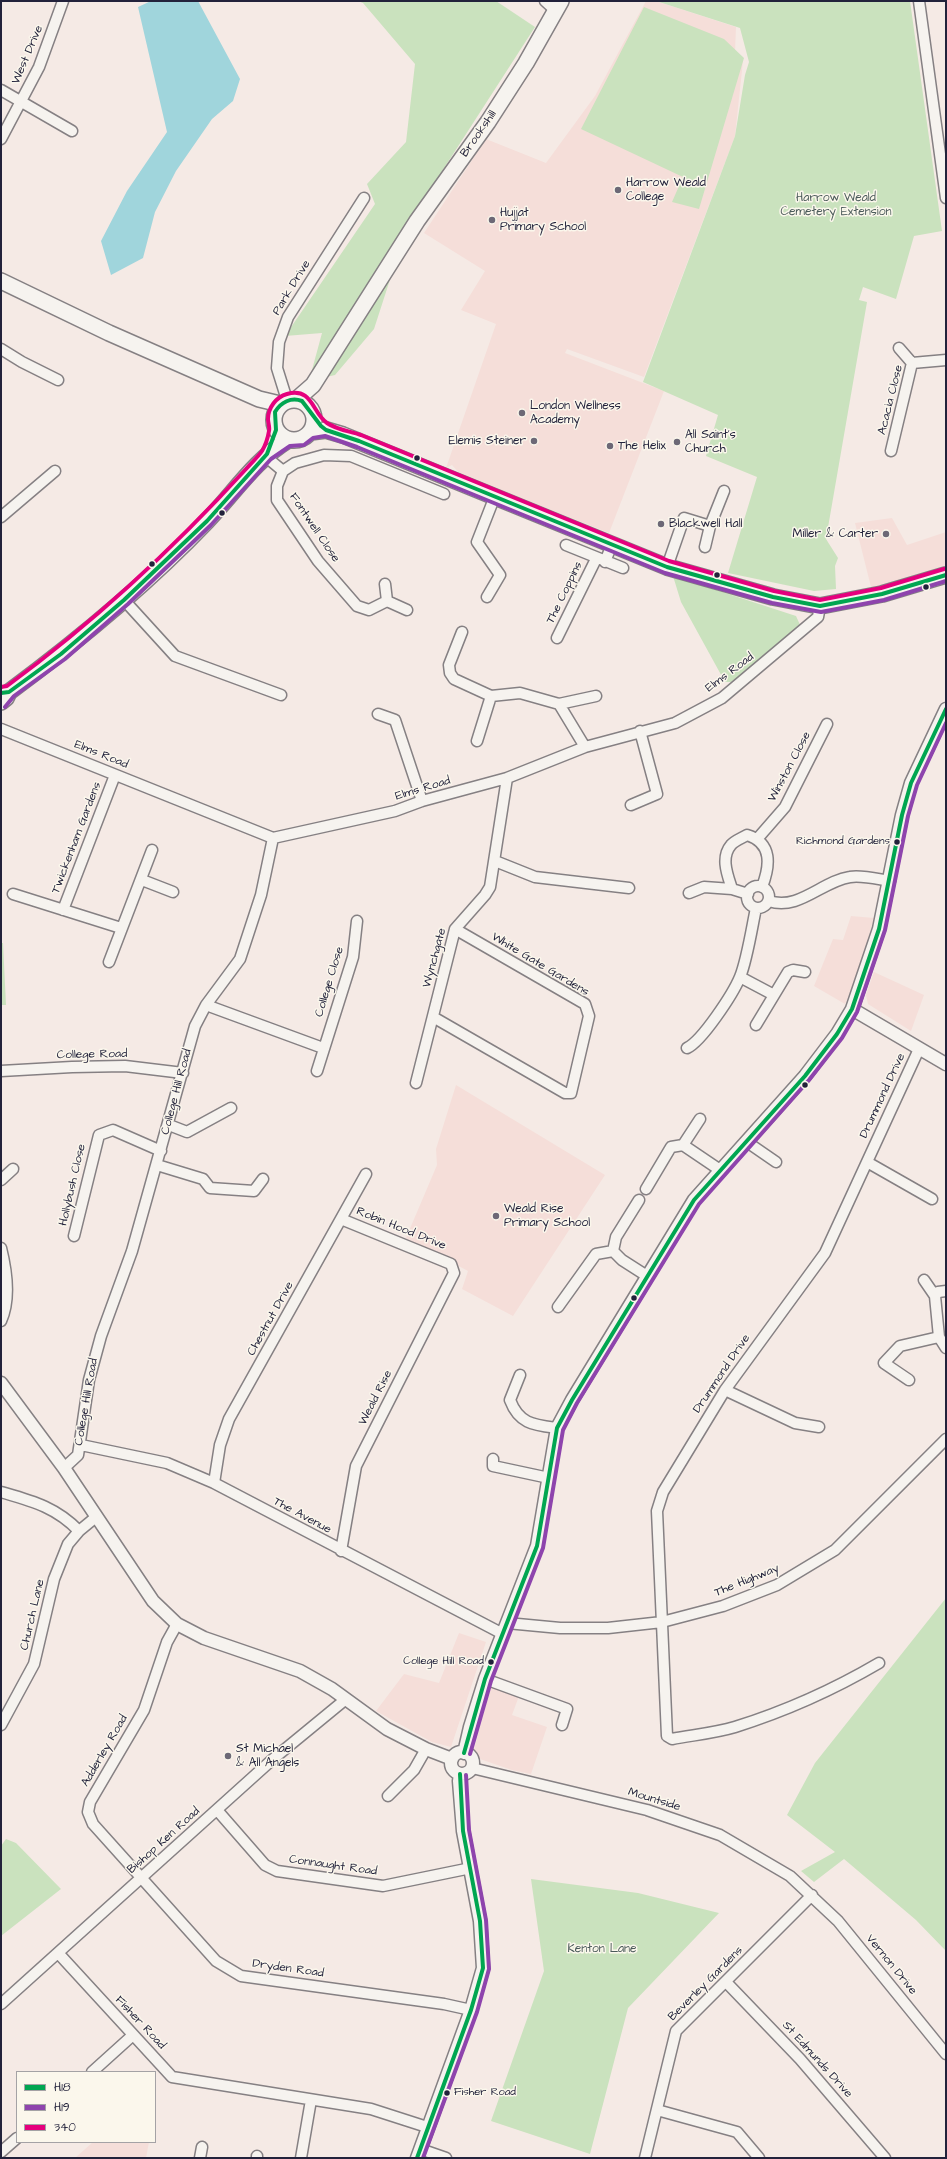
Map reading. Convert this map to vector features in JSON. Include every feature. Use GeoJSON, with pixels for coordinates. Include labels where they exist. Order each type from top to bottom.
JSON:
{"type":"FeatureCollection","features":[{"type":"Feature","properties":{"kind":"main road","name":"Brookshill"},"geometry":{"type":"LineString","coordinates":[[266,455],[293,413],[313,386],[417,221],[488,122],[519,74],[559,6]]}},
{"type":"Feature","properties":{"kind":"main road"},"geometry":{"type":"LineString","coordinates":[[1,281],[109,333],[293,413],[326,430],[359,441],[442,474],[667,567],[773,597],[820,606],[882,594],[946,576]]}},
{"type":"Feature","properties":{"kind":"main road"},"geometry":{"type":"LineString","coordinates":[[288,440],[293,413]]}},
{"type":"Feature","properties":{"kind":"main road"},"geometry":{"type":"LineString","coordinates":[[4,696],[61,654],[124,600],[207,521],[266,455],[288,440],[302,439],[293,413]]}},
{"type":"Feature","properties":{"kind":"street","name":"West Drive"},"geometry":{"type":"LineString","coordinates":[[1,139],[40,68],[63,1]]}},
{"type":"Feature","properties":{"kind":"street"},"geometry":{"type":"LineString","coordinates":[[545,1],[559,6]]}},
{"type":"Feature","properties":{"kind":"street"},"geometry":{"type":"LineString","coordinates":[[919,1],[946,198]]}},
{"type":"Feature","properties":{"kind":"street"},"geometry":{"type":"LineString","coordinates":[[1,90],[72,131]]}},
{"type":"Feature","properties":{"kind":"street","name":"Park Drive"},"geometry":{"type":"LineString","coordinates":[[293,413],[277,368],[279,342],[288,317],[364,198]]}},
{"type":"Feature","properties":{"kind":"street"},"geometry":{"type":"LineString","coordinates":[[899,348],[912,363]]}},
{"type":"Feature","properties":{"kind":"street"},"geometry":{"type":"LineString","coordinates":[[1,349],[22,362],[58,380]]}},
{"type":"Feature","properties":{"kind":"street","name":"Acacia Close"},"geometry":{"type":"LineString","coordinates":[[891,451],[912,363],[946,360]]}},
{"type":"Feature","properties":{"kind":"street"},"geometry":{"type":"LineString","coordinates":[[266,455],[282,471],[295,463],[324,455],[351,456],[440,492],[442,474]]}},
{"type":"Feature","properties":{"kind":"street"},"geometry":{"type":"LineString","coordinates":[[1,517],[55,471]]}},
{"type":"Feature","properties":{"kind":"street","name":"Fontwell Close"},"geometry":{"type":"LineString","coordinates":[[282,471],[277,486],[277,500],[318,561],[357,606],[369,610],[387,601]]}},
{"type":"Feature","properties":{"kind":"street"},"geometry":{"type":"LineString","coordinates":[[705,547],[710,526],[724,491]]}},
{"type":"Feature","properties":{"kind":"street"},"geometry":{"type":"LineString","coordinates":[[487,597],[500,575],[477,542],[496,496]]}},
{"type":"Feature","properties":{"kind":"street"},"geometry":{"type":"LineString","coordinates":[[667,567],[684,518],[710,526]]}},
{"type":"Feature","properties":{"kind":"street","name":"The Coppins"},"geometry":{"type":"LineString","coordinates":[[566,544],[623,568]]}},
{"type":"Feature","properties":{"kind":"street","name":"The Coppins"},"geometry":{"type":"LineString","coordinates":[[557,638],[601,560],[612,544]]}},
{"type":"Feature","properties":{"kind":"street"},"geometry":{"type":"LineString","coordinates":[[386,584],[387,601],[407,610]]}},
{"type":"Feature","properties":{"kind":"street"},"geometry":{"type":"LineString","coordinates":[[124,600],[175,656],[281,695]]}},
{"type":"Feature","properties":{"kind":"street","name":"Elms Road"},"geometry":{"type":"LineString","coordinates":[[1,729],[273,838],[395,811],[422,801],[507,778],[585,747],[640,731],[675,723],[722,698],[818,617],[820,606]]}},
{"type":"Feature","properties":{"kind":"street"},"geometry":{"type":"LineString","coordinates":[[462,632],[449,665],[450,673],[457,681],[491,696],[520,693],[559,704],[596,696]]}},
{"type":"Feature","properties":{"kind":"street"},"geometry":{"type":"LineString","coordinates":[[477,741],[491,696]]}},
{"type":"Feature","properties":{"kind":"street"},"geometry":{"type":"LineString","coordinates":[[559,704],[585,747]]}},
{"type":"Feature","properties":{"kind":"street"},"geometry":{"type":"LineString","coordinates":[[464,1753],[470,1726],[484,1679],[537,1546],[557,1428],[572,1400],[694,1200],[747,1142],[824,1052],[852,1009],[873,951],[890,881],[902,815],[911,783],[946,709]]}},
{"type":"Feature","properties":{"kind":"street"},"geometry":{"type":"LineString","coordinates":[[378,714],[395,720],[422,801]]}},
{"type":"Feature","properties":{"kind":"street","name":"Winston Close"},"geometry":{"type":"LineString","coordinates":[[758,838],[785,807],[827,724]]}},
{"type":"Feature","properties":{"kind":"street"},"geometry":{"type":"LineString","coordinates":[[631,805],[657,794],[640,731]]}},
{"type":"Feature","properties":{"kind":"street","name":"Twickenham Gardens"},"geometry":{"type":"LineString","coordinates":[[63,910],[115,775]]}},
{"type":"Feature","properties":{"kind":"street","name":"Wynchgate"},"geometry":{"type":"LineString","coordinates":[[416,1083],[455,929],[488,891],[495,860],[507,778]]}},
{"type":"Feature","properties":{"kind":"street"},"geometry":{"type":"LineString","coordinates":[[732,889],[726,872],[725,856],[731,845],[747,835],[758,838],[765,847],[768,863],[762,887]]}},
{"type":"Feature","properties":{"kind":"street","name":"College Hill Road"},"geometry":{"type":"LineString","coordinates":[[64,1468],[78,1455],[81,1445],[89,1380],[101,1336],[132,1251],[169,1125],[195,1026],[206,1005],[240,959],[261,896],[273,838]]}},
{"type":"Feature","properties":{"kind":"street"},"geometry":{"type":"LineString","coordinates":[[109,962],[121,928],[142,880],[152,850]]}},
{"type":"Feature","properties":{"kind":"street"},"geometry":{"type":"LineString","coordinates":[[495,860],[536,878],[629,888]]}},
{"type":"Feature","properties":{"kind":"street"},"geometry":{"type":"LineString","coordinates":[[768,901],[781,902],[800,900],[849,877],[890,881]]}},
{"type":"Feature","properties":{"kind":"street"},"geometry":{"type":"LineString","coordinates":[[142,880],[173,892]]}},
{"type":"Feature","properties":{"kind":"street"},"geometry":{"type":"LineString","coordinates":[[689,893],[704,887],[732,889],[748,894]]}},
{"type":"Feature","properties":{"kind":"street"},"geometry":{"type":"LineString","coordinates":[[755,887],[762,887],[769,894],[768,901],[763,907],[756,908],[748,901],[748,894],[755,887]]}},
{"type":"Feature","properties":{"kind":"street","name":"Twickenham Gardens"},"geometry":{"type":"LineString","coordinates":[[13,894],[121,928]]}},
{"type":"Feature","properties":{"kind":"street"},"geometry":{"type":"LineString","coordinates":[[687,1048],[695,1044],[712,1021],[740,977],[756,908]]}},
{"type":"Feature","properties":{"kind":"street","name":"College Close"},"geometry":{"type":"LineString","coordinates":[[317,1071],[323,1048],[353,957],[357,921]]}},
{"type":"Feature","properties":{"kind":"street","name":"White Gate Gardens"},"geometry":{"type":"LineString","coordinates":[[433,1017],[565,1093],[571,1093],[589,1016],[585,1004],[455,929]]}},
{"type":"Feature","properties":{"kind":"street"},"geometry":{"type":"LineString","coordinates":[[756,1025],[788,972],[793,970],[805,972]]}},
{"type":"Feature","properties":{"kind":"street"},"geometry":{"type":"LineString","coordinates":[[740,977],[774,995]]}},
{"type":"Feature","properties":{"kind":"street"},"geometry":{"type":"LineString","coordinates":[[206,1005],[323,1048]]}},
{"type":"Feature","properties":{"kind":"street"},"geometry":{"type":"LineString","coordinates":[[852,1009],[946,1064]]}},
{"type":"Feature","properties":{"kind":"street","name":"Drummond Drive"},"geometry":{"type":"LineString","coordinates":[[879,1663],[806,1702],[734,1727],[672,1739],[667,1736],[657,1512],[663,1492],[725,1390],[825,1253],[920,1049]]}},
{"type":"Feature","properties":{"kind":"street","name":"College Road"},"geometry":{"type":"LineString","coordinates":[[1,1071],[125,1066],[182,1073]]}},
{"type":"Feature","properties":{"kind":"street"},"geometry":{"type":"LineString","coordinates":[[169,1125],[187,1132],[231,1108]]}},
{"type":"Feature","properties":{"kind":"street"},"geometry":{"type":"LineString","coordinates":[[683,1146],[700,1119]]}},
{"type":"Feature","properties":{"kind":"street","name":"Hollybush Close"},"geometry":{"type":"LineString","coordinates":[[74,1236],[99,1135],[113,1130],[161,1151]]}},
{"type":"Feature","properties":{"kind":"street"},"geometry":{"type":"LineString","coordinates":[[747,1142],[776,1162]]}},
{"type":"Feature","properties":{"kind":"street"},"geometry":{"type":"LineString","coordinates":[[646,1189],[671,1148],[683,1146],[720,1170]]}},
{"type":"Feature","properties":{"kind":"street"},"geometry":{"type":"LineString","coordinates":[[867,1162],[932,1199]]}},
{"type":"Feature","properties":{"kind":"street"},"geometry":{"type":"LineString","coordinates":[[157,1165],[202,1179],[210,1188],[254,1191],[263,1179]]}},
{"type":"Feature","properties":{"kind":"street"},"geometry":{"type":"LineString","coordinates":[[1,1180],[13,1169]]}},
{"type":"Feature","properties":{"kind":"street","name":"Chestnut Drive"},"geometry":{"type":"LineString","coordinates":[[214,1483],[220,1445],[229,1419],[366,1174]]}},
{"type":"Feature","properties":{"kind":"street"},"geometry":{"type":"LineString","coordinates":[[613,1250],[616,1237],[639,1200]]}},
{"type":"Feature","properties":{"kind":"street","name":"Robin Hood Drive"},"geometry":{"type":"LineString","coordinates":[[341,1219],[451,1264]]}},
{"type":"Feature","properties":{"kind":"street"},"geometry":{"type":"LineString","coordinates":[[1,1248],[7,1282],[6,1310],[1,1321]]}},
{"type":"Feature","properties":{"kind":"street"},"geometry":{"type":"LineString","coordinates":[[613,1250],[622,1260],[647,1276]]}},
{"type":"Feature","properties":{"kind":"street"},"geometry":{"type":"LineString","coordinates":[[558,1307],[596,1254],[613,1250]]}},
{"type":"Feature","properties":{"kind":"street","name":"Weald Rise"},"geometry":{"type":"LineString","coordinates":[[341,1551],[356,1466],[454,1273],[451,1264]]}},
{"type":"Feature","properties":{"kind":"street"},"geometry":{"type":"LineString","coordinates":[[924,1280],[935,1296],[939,1337],[946,1348]]}},
{"type":"Feature","properties":{"kind":"street"},"geometry":{"type":"LineString","coordinates":[[935,1296],[938,1292],[946,1291]]}},
{"type":"Feature","properties":{"kind":"street"},"geometry":{"type":"LineString","coordinates":[[909,1380],[884,1363],[900,1346],[939,1337]]}},
{"type":"Feature","properties":{"kind":"street"},"geometry":{"type":"LineString","coordinates":[[520,1375],[510,1400],[515,1413],[527,1422],[557,1428]]}},
{"type":"Feature","properties":{"kind":"street"},"geometry":{"type":"LineString","coordinates":[[1,1383],[64,1468],[153,1601],[177,1624],[204,1638],[300,1671],[346,1699],[387,1728],[426,1749],[452,1759]]}},
{"type":"Feature","properties":{"kind":"street"},"geometry":{"type":"LineString","coordinates":[[725,1390],[796,1423],[819,1427]]}},
{"type":"Feature","properties":{"kind":"street","name":"The Highway"},"geometry":{"type":"LineString","coordinates":[[505,1629],[608,1628],[662,1622],[723,1606],[777,1585],[835,1550],[946,1439]]}},
{"type":"Feature","properties":{"kind":"street","name":"The Avenue"},"geometry":{"type":"LineString","coordinates":[[81,1445],[167,1463],[214,1483],[341,1551],[505,1629]]}},
{"type":"Feature","properties":{"kind":"street"},"geometry":{"type":"LineString","coordinates":[[493,1459],[492,1466],[549,1478]]}},
{"type":"Feature","properties":{"kind":"street"},"geometry":{"type":"LineString","coordinates":[[1,1492],[46,1506],[68,1519],[79,1530]]}},
{"type":"Feature","properties":{"kind":"street","name":"Church Lane"},"geometry":{"type":"LineString","coordinates":[[1,1724],[34,1664],[54,1579],[68,1544],[79,1530],[96,1517]]}},
{"type":"Feature","properties":{"kind":"street","name":"Adderley Road"},"geometry":{"type":"LineString","coordinates":[[141,1879],[93,1824],[88,1812],[90,1802],[144,1710],[167,1642],[177,1624]]}},
{"type":"Feature","properties":{"kind":"street"},"geometry":{"type":"LineString","coordinates":[[484,1679],[567,1709],[562,1726]]}},
{"type":"Feature","properties":{"kind":"street","name":"Bishop Ken Road"},"geometry":{"type":"LineString","coordinates":[[1,2004],[59,1954],[273,1759],[346,1699]]}},
{"type":"Feature","properties":{"kind":"street"},"geometry":{"type":"LineString","coordinates":[[388,1796],[414,1770],[426,1749]]}},
{"type":"Feature","properties":{"kind":"street"},"geometry":{"type":"LineString","coordinates":[[458,1753],[464,1753],[472,1758],[472,1768],[467,1773],[460,1774],[452,1768],[452,1759],[458,1753]]}},
{"type":"Feature","properties":{"kind":"street","name":"Mountside"},"geometry":{"type":"LineString","coordinates":[[472,1768],[647,1810],[720,1835],[790,1876],[812,1896]]}},
{"type":"Feature","properties":{"kind":"street"},"geometry":{"type":"LineString","coordinates":[[446,2158],[418,2153],[471,2010],[483,1968],[480,1921],[463,1831],[458,1781],[460,1774]]}},
{"type":"Feature","properties":{"kind":"street","name":"Connaught Road"},"geometry":{"type":"LineString","coordinates":[[217,1810],[265,1865],[277,1871],[383,1886],[471,1868]]}},
{"type":"Feature","properties":{"kind":"street","name":"Dryden Road"},"geometry":{"type":"LineString","coordinates":[[141,1879],[216,1961],[242,1976],[444,2004],[471,2010]]}},
{"type":"Feature","properties":{"kind":"street","name":"Beverley Gardens"},"geometry":{"type":"LineString","coordinates":[[645,2158],[676,2030],[812,1896]]}},
{"type":"Feature","properties":{"kind":"street","name":"Vernon Drive"},"geometry":{"type":"LineString","coordinates":[[812,1896],[842,1926],[946,2054]]}},
{"type":"Feature","properties":{"kind":"street","name":"Fisher Road"},"geometry":{"type":"LineString","coordinates":[[59,1954],[172,2077],[371,2109],[427,2127]]}},
{"type":"Feature","properties":{"kind":"street","name":"St Edmunds Drive"},"geometry":{"type":"LineString","coordinates":[[726,1982],[800,2058],[885,2158]]}},
{"type":"Feature","properties":{"kind":"street"},"geometry":{"type":"LineString","coordinates":[[93,2071],[134,2035]]}},
{"type":"Feature","properties":{"kind":"street"},"geometry":{"type":"LineString","coordinates":[[301,2158],[311,2100]]}},
{"type":"Feature","properties":{"kind":"street"},"geometry":{"type":"LineString","coordinates":[[657,2110],[737,2132],[759,2158]]}},
{"type":"Feature","properties":{"kind":"street"},"geometry":{"type":"LineString","coordinates":[[1,2152],[16,2139]]}},
{"type":"Feature","properties":{"kind":"street"},"geometry":{"type":"LineString","coordinates":[[200,2158],[202,2147]]}},
{"type":"Feature","properties":{"kind":"shaded area","name":"Harrow Weald College"},"geometry":{"type":"Polygon","coordinates":[[[646,1],[656,1],[736,27],[735,52],[743,61],[735,136],[644,377],[567,349],[565,353],[664,391],[609,533],[460,474],[452,465],[446,468],[496,324],[461,310],[485,271],[424,233],[486,139],[546,163],[595,96],[646,1]]]}},
{"type":"Feature","properties":{"kind":"shaded area"},"geometry":{"type":"Polygon","coordinates":[[[892,518],[907,545],[946,532],[946,571],[872,591],[855,523],[892,518]]]}},
{"type":"Feature","properties":{"kind":"shaded area"},"geometry":{"type":"Polygon","coordinates":[[[851,916],[874,918],[857,977],[845,1004],[814,986],[833,939],[843,940],[851,916]]]}},
{"type":"Feature","properties":{"kind":"shaded area"},"geometry":{"type":"Polygon","coordinates":[[[874,972],[924,995],[911,1031],[868,1004],[866,995],[874,972]]]}},
{"type":"Feature","properties":{"kind":"shaded area","name":"Weald Rise Primary School"},"geometry":{"type":"Polygon","coordinates":[[[456,1085],[605,1175],[513,1316],[462,1289],[468,1271],[406,1238],[437,1165],[436,1149],[456,1085]]]}},
{"type":"Feature","properties":{"kind":"shaded area"},"geometry":{"type":"Polygon","coordinates":[[[459,1633],[486,1642],[451,1747],[432,1742],[376,1711],[404,1674],[439,1683],[459,1633]]]}},
{"type":"Feature","properties":{"kind":"shaded area"},"geometry":{"type":"Polygon","coordinates":[[[491,1686],[519,1696],[512,1715],[547,1727],[531,1774],[512,1770],[477,1758],[474,1749],[491,1686]]]}},
{"type":"Feature","properties":{"kind":"shaded area"},"geometry":{"type":"Polygon","coordinates":[[[92,2143],[149,2143],[146,2158],[75,2158],[92,2143]]]}},
{"type":"Feature","properties":{"kind":"green space"},"geometry":{"type":"Polygon","coordinates":[[[358,1],[496,1],[535,27],[408,224],[374,329],[335,375],[309,381],[322,333],[285,336],[375,204],[367,184],[406,142],[415,64],[363,3],[358,1]]]}},
{"type":"Feature","properties":{"kind":"green space","name":"Harrow Weald Cemetery Extension"},"geometry":{"type":"Polygon","coordinates":[[[656,1],[910,1],[942,231],[914,236],[896,299],[863,287],[859,300],[867,302],[826,539],[838,558],[835,566],[836,589],[814,591],[728,573],[757,477],[706,456],[718,415],[643,382],[735,136],[745,75],[749,62],[740,28],[656,1]]]}},
{"type":"Feature","properties":{"kind":"green space"},"geometry":{"type":"Polygon","coordinates":[[[644,7],[724,39],[744,58],[699,209],[672,202],[683,177],[581,129],[644,7]]]}},
{"type":"Feature","properties":{"kind":"green space"},"geometry":{"type":"Polygon","coordinates":[[[673,576],[796,616],[801,627],[784,644],[731,682],[725,682],[681,602],[673,576]]]}},
{"type":"Feature","properties":{"kind":"green space"},"geometry":{"type":"Polygon","coordinates":[[[1,943],[3,943],[6,1005],[1,1005],[1,943]]]}},
{"type":"Feature","properties":{"kind":"green space"},"geometry":{"type":"Polygon","coordinates":[[[946,1598],[946,1951],[916,1920],[844,1859],[814,1882],[801,1871],[835,1852],[787,1815],[815,1763],[946,1598]]]}},
{"type":"Feature","properties":{"kind":"green space"},"geometry":{"type":"Polygon","coordinates":[[[6,1839],[16,1843],[61,1889],[1,1936],[1,1846],[6,1839]]]}},
{"type":"Feature","properties":{"kind":"green space","name":"Kenton Lane"},"geometry":{"type":"Polygon","coordinates":[[[531,1879],[638,1893],[719,1913],[628,2008],[590,2154],[491,2121],[544,1971],[531,1879]]]}},
{"type":"Feature","properties":{"kind":"water"},"geometry":{"type":"Polygon","coordinates":[[[151,1],[198,1],[240,79],[233,101],[212,119],[176,171],[155,212],[143,258],[111,275],[101,241],[127,191],[167,132],[138,7],[151,1]]]}},
{"type":"Feature","properties":{"kind":"transit line","name":"340"},"geometry":{"type":"LineString","coordinates":[[1,687],[7,686],[39,662],[102,610],[132,584],[190,528],[262,451],[269,433],[269,411],[276,400],[287,394],[296,393],[307,397],[322,419],[335,427],[361,435],[669,561],[774,591],[820,600],[881,588],[944,569]]}},
{"type":"Feature","properties":{"kind":"transit line","name":"H18"},"geometry":{"type":"LineString","coordinates":[[1,693],[9,692],[61,654],[124,600],[207,521],[267,454],[276,430],[275,412],[283,403],[290,400],[302,401],[321,426],[326,430],[359,441],[667,567],[773,597],[820,606],[882,594],[946,575]]}},
{"type":"Feature","properties":{"kind":"transit line","name":"H19"},"geometry":{"type":"LineString","coordinates":[[5,707],[14,696],[65,659],[128,604],[211,525],[271,459],[290,446],[304,445],[313,438],[325,436],[357,447],[665,573],[772,603],[821,612],[884,600],[946,581]]}},
{"type":"Feature","properties":{"kind":"transit line","name":"H18"},"geometry":{"type":"LineString","coordinates":[[464,1753],[485,1679],[537,1546],[557,1428],[572,1400],[694,1200],[805,1076],[837,1034],[852,1009],[879,929],[902,815],[911,783],[946,709]]}},
{"type":"Feature","properties":{"kind":"transit line","name":"H19"},"geometry":{"type":"LineString","coordinates":[[470,1754],[491,1681],[543,1548],[563,1430],[577,1403],[699,1204],[809,1080],[842,1038],[857,1012],[885,930],[908,816],[917,785],[946,723]]}},
{"type":"Feature","properties":{"kind":"transit line","name":"H18"},"geometry":{"type":"LineString","coordinates":[[417,2158],[471,2010],[483,1968],[480,1921],[463,1831],[460,1774]]}},
{"type":"Feature","properties":{"kind":"transit line","name":"H19"},"geometry":{"type":"LineString","coordinates":[[423,2158],[477,2012],[489,1969],[486,1920],[469,1830],[466,1775]]}},
{"type":"Feature","properties":{"kind":"place","name":"Harrow Weald College"},"geometry":{"type":"Point","coordinates":[618,190]}},
{"type":"Feature","properties":{"kind":"place","name":"Hujjat Primary School"},"geometry":{"type":"Point","coordinates":[492,220]}},
{"type":"Feature","properties":{"kind":"place","name":"London Wellness Academy"},"geometry":{"type":"Point","coordinates":[522,413]}},
{"type":"Feature","properties":{"kind":"place","name":"Elemis Steiner"},"geometry":{"type":"Point","coordinates":[534,441]}},
{"type":"Feature","properties":{"kind":"place","name":"All Saint's Church"},"geometry":{"type":"Point","coordinates":[677,442]}},
{"type":"Feature","properties":{"kind":"place","name":"The Helix"},"geometry":{"type":"Point","coordinates":[610,446]}},
{"type":"Feature","properties":{"kind":"place","name":"Blackwell Hall"},"geometry":{"type":"Point","coordinates":[661,524]}},
{"type":"Feature","properties":{"kind":"place","name":"Miller & Carter"},"geometry":{"type":"Point","coordinates":[886,534]}},
{"type":"Feature","properties":{"kind":"place","name":"Richmond Gardens"},"geometry":{"type":"Point","coordinates":[897,842]}},
{"type":"Feature","properties":{"kind":"place","name":"Weald Rise Primary School"},"geometry":{"type":"Point","coordinates":[496,1216]}},
{"type":"Feature","properties":{"kind":"place","name":"College Hill Road"},"geometry":{"type":"Point","coordinates":[491,1662]}},
{"type":"Feature","properties":{"kind":"place","name":"St Michael & All Angels"},"geometry":{"type":"Point","coordinates":[228,1756]}},
{"type":"Feature","properties":{"kind":"place","name":"Fisher Road"},"geometry":{"type":"Point","coordinates":[447,2093]}}]}
